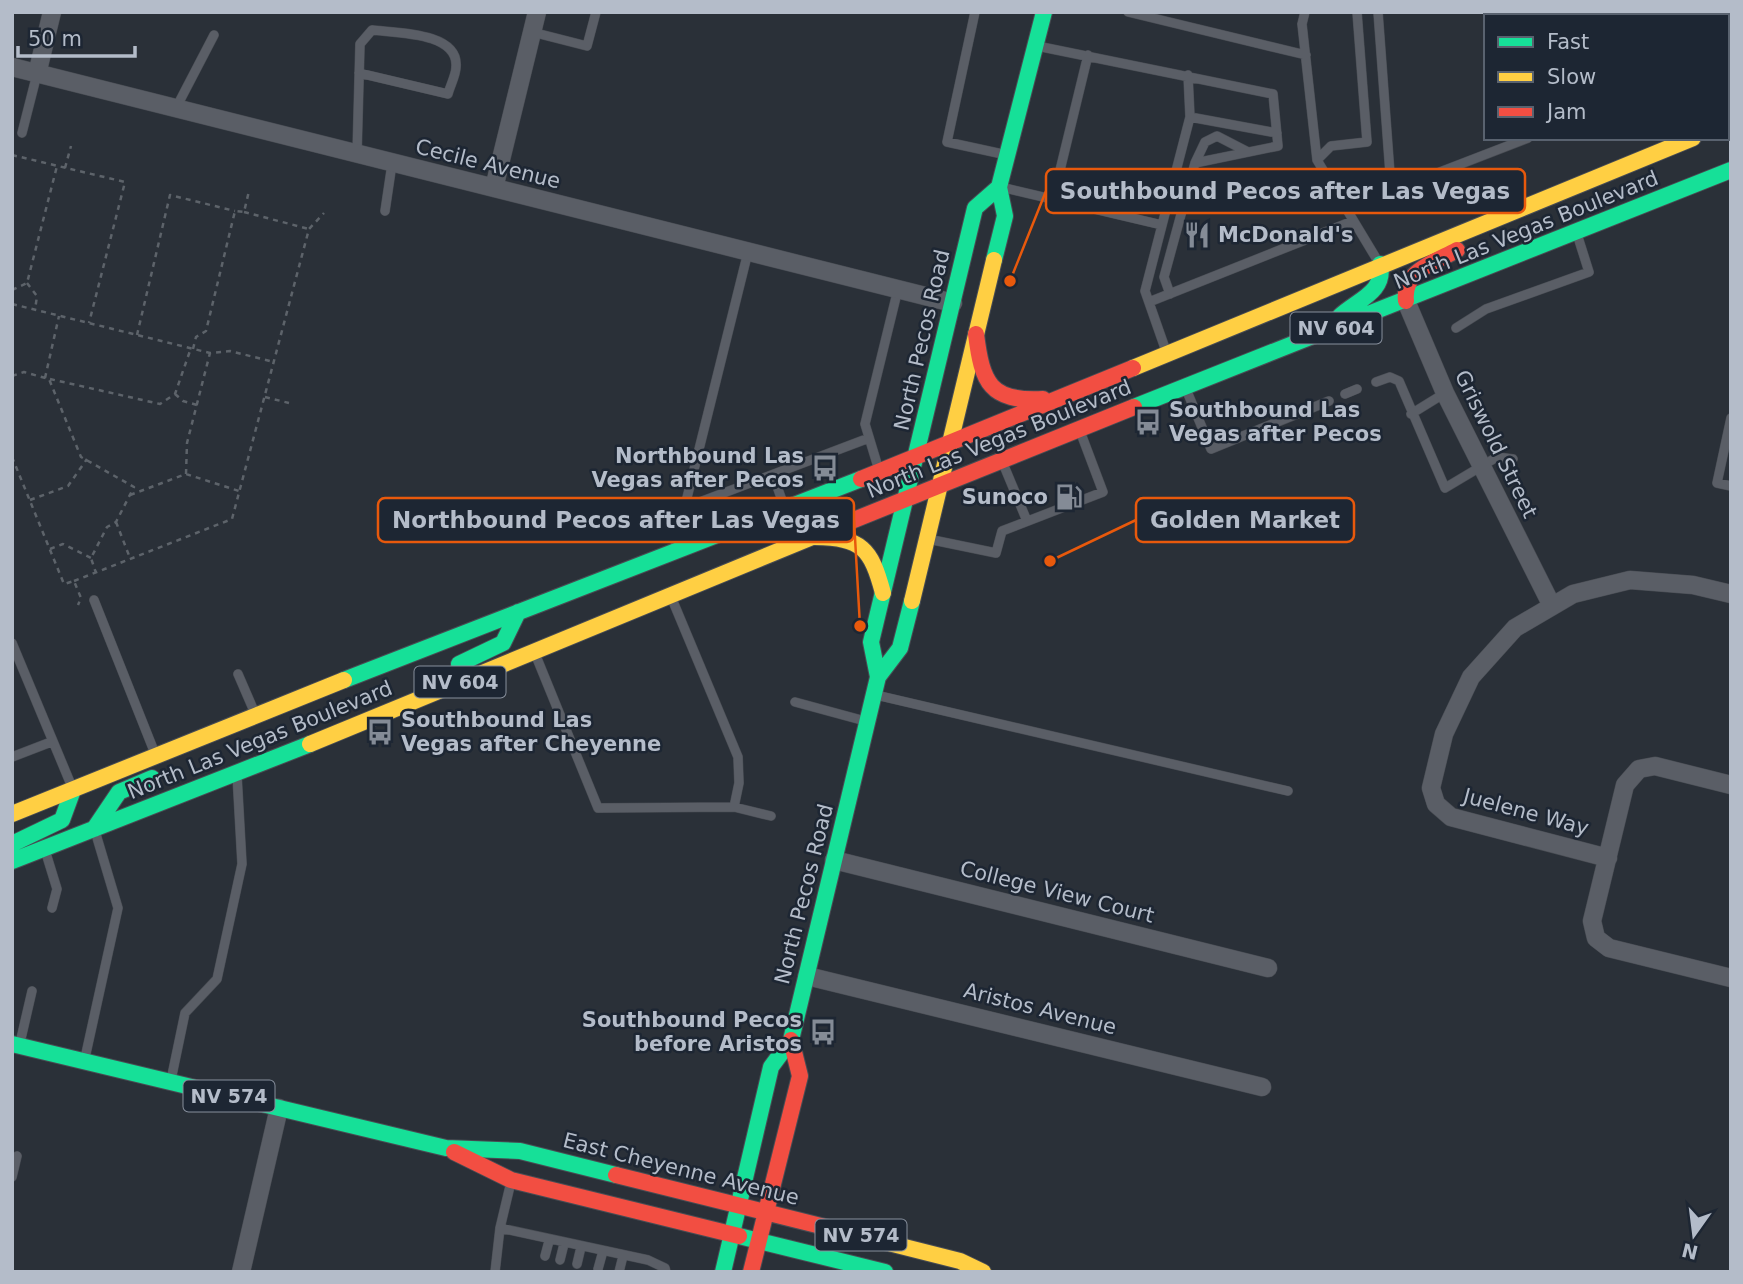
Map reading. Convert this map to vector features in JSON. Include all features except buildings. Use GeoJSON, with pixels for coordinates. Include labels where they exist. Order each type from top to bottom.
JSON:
{"type":"FeatureCollection","features":[{"type":"Feature","properties":{"kind":"main road","name":"North Pecos Road"},"geometry":{"type":"LineString","coordinates":[[878,677],[900,648],[1005,216],[999,187],[1041,13]]}},
{"type":"Feature","properties":{"kind":"main road","name":"North Las Vegas Boulevard"},"geometry":{"type":"LineString","coordinates":[[12,814],[256,715],[879,472],[1380,264],[1688,140]]}},
{"type":"Feature","properties":{"kind":"main road","name":"North Las Vegas Boulevard"},"geometry":{"type":"LineString","coordinates":[[12,862],[534,652],[905,498],[1731,170]]}},
{"type":"Feature","properties":{"kind":"main road","name":"North Pecos Road"},"geometry":{"type":"LineString","coordinates":[[723,1272],[771,1067],[791,1040],[874,695],[878,677],[872,642],[975,208],[999,187]]}},
{"type":"Feature","properties":{"kind":"main road"},"geometry":{"type":"LineString","coordinates":[[1406,301],[1404,294],[1408,281],[1464,245],[1476,226]]}},
{"type":"Feature","properties":{"kind":"main road"},"geometry":{"type":"LineString","coordinates":[[1337,328],[1338,320],[1348,307],[1378,288],[1383,276],[1380,264]]}},
{"type":"Feature","properties":{"kind":"main road"},"geometry":{"type":"LineString","coordinates":[[976,334],[981,371],[987,387],[997,395],[1032,400],[1060,397]]}},
{"type":"Feature","properties":{"kind":"main road"},"geometry":{"type":"LineString","coordinates":[[809,537],[841,537],[864,546],[874,557],[883,593]]}},
{"type":"Feature","properties":{"kind":"main road"},"geometry":{"type":"LineString","coordinates":[[559,615],[582,603],[628,570]]}},
{"type":"Feature","properties":{"kind":"main road"},"geometry":{"type":"LineString","coordinates":[[421,698],[463,660],[503,643],[518,612]]}},
{"type":"Feature","properties":{"kind":"main road"},"geometry":{"type":"LineString","coordinates":[[534,652],[542,631]]}},
{"type":"Feature","properties":{"kind":"main road"},"geometry":{"type":"LineString","coordinates":[[94,829],[119,792],[170,769],[206,736]]}},
{"type":"Feature","properties":{"kind":"main road"},"geometry":{"type":"LineString","coordinates":[[12,844],[17,839],[62,820],[73,790]]}},
{"type":"Feature","properties":{"kind":"main road","name":"North Pecos Road"},"geometry":{"type":"LineString","coordinates":[[751,1272],[800,1076],[791,1040]]}},
{"type":"Feature","properties":{"kind":"main road","name":"East Cheyenne Avenue"},"geometry":{"type":"LineString","coordinates":[[16,1045],[446,1148],[520,1151],[766,1210],[960,1261],[983,1272]]}},
{"type":"Feature","properties":{"kind":"main road","name":"East Cheyenne Avenue"},"geometry":{"type":"LineString","coordinates":[[446,1148],[511,1180],[885,1272]]}},
{"type":"Feature","properties":{"kind":"street"},"geometry":{"type":"LineString","coordinates":[[37,74],[52,12]]}},
{"type":"Feature","properties":{"kind":"street"},"geometry":{"type":"LineString","coordinates":[[494,188],[537,12]]}},
{"type":"Feature","properties":{"kind":"street","name":"Cecile Avenue"},"geometry":{"type":"LineString","coordinates":[[12,67],[953,303]]}},
{"type":"Feature","properties":{"kind":"street","name":"Griswold Street"},"geometry":{"type":"LineString","coordinates":[[1406,301],[1445,393],[1551,604]]}},
{"type":"Feature","properties":{"kind":"street"},"geometry":{"type":"LineString","coordinates":[[1551,604],[1573,594],[1630,580],[1693,585],[1731,594]]}},
{"type":"Feature","properties":{"kind":"street","name":"Juelene Way"},"geometry":{"type":"LineString","coordinates":[[1551,604],[1515,628],[1471,677],[1444,734],[1431,788],[1436,804],[1451,817],[1608,858]]}},
{"type":"Feature","properties":{"kind":"street"},"geometry":{"type":"LineString","coordinates":[[1731,785],[1655,766],[1639,769],[1625,785],[1592,921],[1596,938],[1609,948],[1731,978]]}},
{"type":"Feature","properties":{"kind":"street","name":"College View Court"},"geometry":{"type":"LineString","coordinates":[[834,860],[1268,968]]}},
{"type":"Feature","properties":{"kind":"street","name":"Aristos Avenue"},"geometry":{"type":"LineString","coordinates":[[807,976],[1262,1087]]}},
{"type":"Feature","properties":{"kind":"street"},"geometry":{"type":"LineString","coordinates":[[241,1272],[279,1108]]}},
{"type":"Feature","properties":{"kind":"lane"},"geometry":{"type":"LineString","coordinates":[[532,32],[587,46],[596,12]]}},
{"type":"Feature","properties":{"kind":"lane"},"geometry":{"type":"LineString","coordinates":[[975,12],[947,142],[1007,155]]}},
{"type":"Feature","properties":{"kind":"lane"},"geometry":{"type":"LineString","coordinates":[[1128,12],[1306,55]]}},
{"type":"Feature","properties":{"kind":"lane"},"geometry":{"type":"LineString","coordinates":[[1305,12],[1302,24],[1317,160],[1380,264]]}},
{"type":"Feature","properties":{"kind":"lane"},"geometry":{"type":"LineString","coordinates":[[1317,160],[1332,146],[1367,142],[1357,12]]}},
{"type":"Feature","properties":{"kind":"lane"},"geometry":{"type":"LineString","coordinates":[[1378,12],[1391,187],[1396,189],[1523,140]]}},
{"type":"Feature","properties":{"kind":"lane"},"geometry":{"type":"LineString","coordinates":[[357,154],[359,73],[360,44],[372,30],[437,38],[453,52],[456,66],[448,94],[359,73]]}},
{"type":"Feature","properties":{"kind":"lane"},"geometry":{"type":"LineString","coordinates":[[176,108],[214,35]]}},
{"type":"Feature","properties":{"kind":"lane"},"geometry":{"type":"LineString","coordinates":[[1035,46],[1273,94],[1278,146],[1195,163]]}},
{"type":"Feature","properties":{"kind":"lane"},"geometry":{"type":"LineString","coordinates":[[1053,199],[1088,55]]}},
{"type":"Feature","properties":{"kind":"lane"},"geometry":{"type":"LineString","coordinates":[[22,134],[37,74]]}},
{"type":"Feature","properties":{"kind":"lane"},"geometry":{"type":"LineString","coordinates":[[1167,353],[1145,291],[1190,117],[1188,75]]}},
{"type":"Feature","properties":{"kind":"lane"},"geometry":{"type":"LineString","coordinates":[[1190,117],[1277,133]]}},
{"type":"Feature","properties":{"kind":"lane"},"geometry":{"type":"LineString","coordinates":[[1170,294],[1164,277],[1195,163],[1205,142],[1217,136],[1248,152]]}},
{"type":"Feature","properties":{"kind":"lane"},"geometry":{"type":"LineString","coordinates":[[385,211],[392,164]]}},
{"type":"Feature","properties":{"kind":"lane"},"geometry":{"type":"LineString","coordinates":[[999,187],[1162,225]]}},
{"type":"Feature","properties":{"kind":"lane"},"geometry":{"type":"LineString","coordinates":[[1149,302],[1353,221]]}},
{"type":"Feature","properties":{"kind":"lane"},"geometry":{"type":"LineString","coordinates":[[1456,328],[1486,309],[1589,271],[1576,233]]}},
{"type":"Feature","properties":{"kind":"lane"},"geometry":{"type":"LineString","coordinates":[[674,552],[747,252]]}},
{"type":"Feature","properties":{"kind":"lane"},"geometry":{"type":"LineString","coordinates":[[879,472],[865,424],[898,289]]}},
{"type":"Feature","properties":{"kind":"lane"},"geometry":{"type":"LineString","coordinates":[[1376,382],[1395,378],[1445,488],[1497,457],[1513,459]]}},
{"type":"Feature","properties":{"kind":"lane"},"geometry":{"type":"LineString","coordinates":[[1186,387],[1211,449],[1329,401]]}},
{"type":"Feature","properties":{"kind":"lane"},"geometry":{"type":"LineString","coordinates":[[1345,394],[1357,389]]}},
{"type":"Feature","properties":{"kind":"lane"},"geometry":{"type":"LineString","coordinates":[[1411,414],[1445,393]]}},
{"type":"Feature","properties":{"kind":"lane"},"geometry":{"type":"LineString","coordinates":[[1731,418],[1717,482],[1731,486]]}},
{"type":"Feature","properties":{"kind":"lane"},"geometry":{"type":"LineString","coordinates":[[927,538],[996,553],[1002,531],[1103,492],[1079,429]]}},
{"type":"Feature","properties":{"kind":"lane"},"geometry":{"type":"LineString","coordinates":[[684,508],[869,438]]}},
{"type":"Feature","properties":{"kind":"lane"},"geometry":{"type":"LineString","coordinates":[[1002,459],[1027,521]]}},
{"type":"Feature","properties":{"kind":"lane"},"geometry":{"type":"LineString","coordinates":[[773,475],[785,508]]}},
{"type":"Feature","properties":{"kind":"lane"},"geometry":{"type":"LineString","coordinates":[[670,595],[738,757],[739,783],[734,807]]}},
{"type":"Feature","properties":{"kind":"lane"},"geometry":{"type":"LineString","coordinates":[[94,600],[156,756]]}},
{"type":"Feature","properties":{"kind":"lane"},"geometry":{"type":"LineString","coordinates":[[12,643],[73,790]]}},
{"type":"Feature","properties":{"kind":"lane"},"geometry":{"type":"LineString","coordinates":[[534,652],[598,808],[734,807],[771,816]]}},
{"type":"Feature","properties":{"kind":"lane"},"geometry":{"type":"LineString","coordinates":[[238,674],[256,715]]}},
{"type":"Feature","properties":{"kind":"lane"},"geometry":{"type":"LineString","coordinates":[[874,695],[1288,792]]}},
{"type":"Feature","properties":{"kind":"lane"},"geometry":{"type":"LineString","coordinates":[[795,702],[867,721]]}},
{"type":"Feature","properties":{"kind":"lane"},"geometry":{"type":"LineString","coordinates":[[12,757],[51,742]]}},
{"type":"Feature","properties":{"kind":"lane"},"geometry":{"type":"LineString","coordinates":[[171,1082],[185,1013],[217,979],[242,864],[237,773]]}},
{"type":"Feature","properties":{"kind":"lane"},"geometry":{"type":"LineString","coordinates":[[84,1061],[118,908],[94,829]]}},
{"type":"Feature","properties":{"kind":"lane"},"geometry":{"type":"LineString","coordinates":[[44,849],[57,889],[52,908]]}},
{"type":"Feature","properties":{"kind":"lane"},"geometry":{"type":"LineString","coordinates":[[16,1045],[32,991]]}},
{"type":"Feature","properties":{"kind":"lane"},"geometry":{"type":"LineString","coordinates":[[12,1177],[18,1156]]}},
{"type":"Feature","properties":{"kind":"lane"},"geometry":{"type":"LineString","coordinates":[[495,1272],[500,1228],[511,1180]]}},
{"type":"Feature","properties":{"kind":"lane"},"geometry":{"type":"LineString","coordinates":[[500,1228],[549,1241],[641,1259],[665,1268],[666,1272]]}},
{"type":"Feature","properties":{"kind":"lane"},"geometry":{"type":"LineString","coordinates":[[545,1256],[549,1241]]}},
{"type":"Feature","properties":{"kind":"lane"},"geometry":{"type":"LineString","coordinates":[[560,1260],[564,1244]]}},
{"type":"Feature","properties":{"kind":"lane"},"geometry":{"type":"LineString","coordinates":[[577,1264],[581,1247]]}},
{"type":"Feature","properties":{"kind":"lane"},"geometry":{"type":"LineString","coordinates":[[598,1269],[603,1251]]}},
{"type":"Feature","properties":{"kind":"lane"},"geometry":{"type":"LineString","coordinates":[[619,1272],[623,1256]]}},
{"type":"Feature","properties":{"kind":"lane"},"geometry":{"type":"LineString","coordinates":[[638,1272],[641,1259]]}},
{"type":"Feature","properties":{"kind":"path"},"geometry":{"type":"LineString","coordinates":[[65,168],[71,146]]}},
{"type":"Feature","properties":{"kind":"path"},"geometry":{"type":"LineString","coordinates":[[12,155],[125,183],[89,323]]}},
{"type":"Feature","properties":{"kind":"path"},"geometry":{"type":"LineString","coordinates":[[27,283],[57,166]]}},
{"type":"Feature","properties":{"kind":"path"},"geometry":{"type":"LineString","coordinates":[[244,212],[249,191]]}},
{"type":"Feature","properties":{"kind":"path"},"geometry":{"type":"LineString","coordinates":[[136,335],[170,195],[309,229]]}},
{"type":"Feature","properties":{"kind":"path"},"geometry":{"type":"LineString","coordinates":[[12,376],[24,373],[149,403],[160,404],[175,394],[196,337],[206,331],[235,211]]}},
{"type":"Feature","properties":{"kind":"path"},"geometry":{"type":"LineString","coordinates":[[12,457],[64,584],[232,519],[309,229],[324,213]]}},
{"type":"Feature","properties":{"kind":"path"},"geometry":{"type":"LineString","coordinates":[[12,290],[27,283]]}},
{"type":"Feature","properties":{"kind":"path"},"geometry":{"type":"LineString","coordinates":[[27,283],[37,296],[35,310]]}},
{"type":"Feature","properties":{"kind":"path"},"geometry":{"type":"LineString","coordinates":[[12,304],[210,353],[230,351],[274,362]]}},
{"type":"Feature","properties":{"kind":"path"},"geometry":{"type":"LineString","coordinates":[[59,316],[47,378],[80,457],[134,487],[116,522],[107,527],[91,558]]}},
{"type":"Feature","properties":{"kind":"path"},"geometry":{"type":"LineString","coordinates":[[186,474],[187,443],[210,353]]}},
{"type":"Feature","properties":{"kind":"path"},"geometry":{"type":"LineString","coordinates":[[175,394],[183,401],[197,405]]}},
{"type":"Feature","properties":{"kind":"path"},"geometry":{"type":"LineString","coordinates":[[265,397],[289,403]]}},
{"type":"Feature","properties":{"kind":"path"},"geometry":{"type":"LineString","coordinates":[[30,500],[68,485],[87,459]]}},
{"type":"Feature","properties":{"kind":"path"},"geometry":{"type":"LineString","coordinates":[[130,495],[186,474],[240,491]]}},
{"type":"Feature","properties":{"kind":"path"},"geometry":{"type":"LineString","coordinates":[[116,522],[131,559]]}},
{"type":"Feature","properties":{"kind":"path"},"geometry":{"type":"LineString","coordinates":[[50,549],[63,544],[91,558],[96,573]]}},
{"type":"Feature","properties":{"kind":"path"},"geometry":{"type":"LineString","coordinates":[[74,581],[81,598],[78,606]]}},
{"type":"Feature","properties":{"kind":"traffic: fast"},"geometry":{"type":"LineString","coordinates":[[994,260],[1005,216],[999,187],[1044,12]]}},
{"type":"Feature","properties":{"kind":"traffic: fast"},"geometry":{"type":"LineString","coordinates":[[1134,407],[1731,170]]}},
{"type":"Feature","properties":{"kind":"traffic: fast"},"geometry":{"type":"LineString","coordinates":[[878,677],[871,642],[975,208],[999,187]]}},
{"type":"Feature","properties":{"kind":"traffic: fast"},"geometry":{"type":"LineString","coordinates":[[1340,316],[1374,289],[1381,274],[1380,264]]}},
{"type":"Feature","properties":{"kind":"traffic: fast"},"geometry":{"type":"LineString","coordinates":[[344,680],[861,479]]}},
{"type":"Feature","properties":{"kind":"traffic: fast"},"geometry":{"type":"LineString","coordinates":[[723,1272],[771,1067],[791,1040],[878,677],[900,648],[912,601]]}},
{"type":"Feature","properties":{"kind":"traffic: fast"},"geometry":{"type":"LineString","coordinates":[[459,664],[503,643],[518,612]]}},
{"type":"Feature","properties":{"kind":"traffic: fast"},"geometry":{"type":"LineString","coordinates":[[12,861],[310,744]]}},
{"type":"Feature","properties":{"kind":"traffic: fast"},"geometry":{"type":"LineString","coordinates":[[94,829],[119,792],[152,778]]}},
{"type":"Feature","properties":{"kind":"traffic: fast"},"geometry":{"type":"LineString","coordinates":[[12,844],[62,820],[73,790]]}},
{"type":"Feature","properties":{"kind":"traffic: fast"},"geometry":{"type":"LineString","coordinates":[[12,1044],[446,1148],[520,1151],[616,1175]]}},
{"type":"Feature","properties":{"kind":"traffic: fast"},"geometry":{"type":"LineString","coordinates":[[739,1236],[885,1272]]}},
{"type":"Feature","properties":{"kind":"traffic: slow"},"geometry":{"type":"LineString","coordinates":[[1133,368],[1688,140]]}},
{"type":"Feature","properties":{"kind":"traffic: slow"},"geometry":{"type":"LineString","coordinates":[[912,601],[994,260]]}},
{"type":"Feature","properties":{"kind":"traffic: slow"},"geometry":{"type":"LineString","coordinates":[[310,744],[834,528]]}},
{"type":"Feature","properties":{"kind":"traffic: slow"},"geometry":{"type":"LineString","coordinates":[[815,537],[844,540],[862,548],[874,565],[883,593]]}},
{"type":"Feature","properties":{"kind":"traffic: slow"},"geometry":{"type":"LineString","coordinates":[[12,814],[344,680]]}},
{"type":"Feature","properties":{"kind":"traffic: slow"},"geometry":{"type":"LineString","coordinates":[[861,1236],[960,1261],[983,1272]]}},
{"type":"Feature","properties":{"kind":"traffic: jam"},"geometry":{"type":"LineString","coordinates":[[1406,301],[1409,282],[1415,275],[1457,250]]}},
{"type":"Feature","properties":{"kind":"traffic: jam"},"geometry":{"type":"LineString","coordinates":[[976,334],[982,365],[992,386],[1011,397],[1043,399]]}},
{"type":"Feature","properties":{"kind":"traffic: jam"},"geometry":{"type":"LineString","coordinates":[[861,479],[1133,368]]}},
{"type":"Feature","properties":{"kind":"traffic: jam"},"geometry":{"type":"LineString","coordinates":[[834,528],[1134,407]]}},
{"type":"Feature","properties":{"kind":"traffic: jam"},"geometry":{"type":"LineString","coordinates":[[751,1272],[800,1076],[791,1040]]}},
{"type":"Feature","properties":{"kind":"traffic: jam"},"geometry":{"type":"LineString","coordinates":[[454,1152],[511,1180],[739,1236]]}},
{"type":"Feature","properties":{"kind":"traffic: jam"},"geometry":{"type":"LineString","coordinates":[[616,1175],[861,1236]]}},
{"type":"Feature","properties":{"kind":"place","name":"McDonald's"},"geometry":{"type":"Point","coordinates":[1197,235]}},
{"type":"Feature","properties":{"kind":"place","name":"Southbound Pecos after Las Vegas"},"geometry":{"type":"Point","coordinates":[1010,281]}},
{"type":"Feature","properties":{"kind":"place","name":"Southbound Las Vegas after Pecos"},"geometry":{"type":"Point","coordinates":[1148,422]}},
{"type":"Feature","properties":{"kind":"place","name":"Northbound Las Vegas after Pecos"},"geometry":{"type":"Point","coordinates":[825,468]}},
{"type":"Feature","properties":{"kind":"place","name":"Sunoco"},"geometry":{"type":"Point","coordinates":[1069,497]}},
{"type":"Feature","properties":{"kind":"place","name":"Golden Market"},"geometry":{"type":"Point","coordinates":[1050,561]}},
{"type":"Feature","properties":{"kind":"place","name":"Northbound Pecos after Las Vegas"},"geometry":{"type":"Point","coordinates":[860,626]}},
{"type":"Feature","properties":{"kind":"place","name":"Southbound Las Vegas after Cheyenne"},"geometry":{"type":"Point","coordinates":[380,732]}},
{"type":"Feature","properties":{"kind":"place","name":"Southbound Pecos before Aristos"},"geometry":{"type":"Point","coordinates":[823,1032]}}]}
